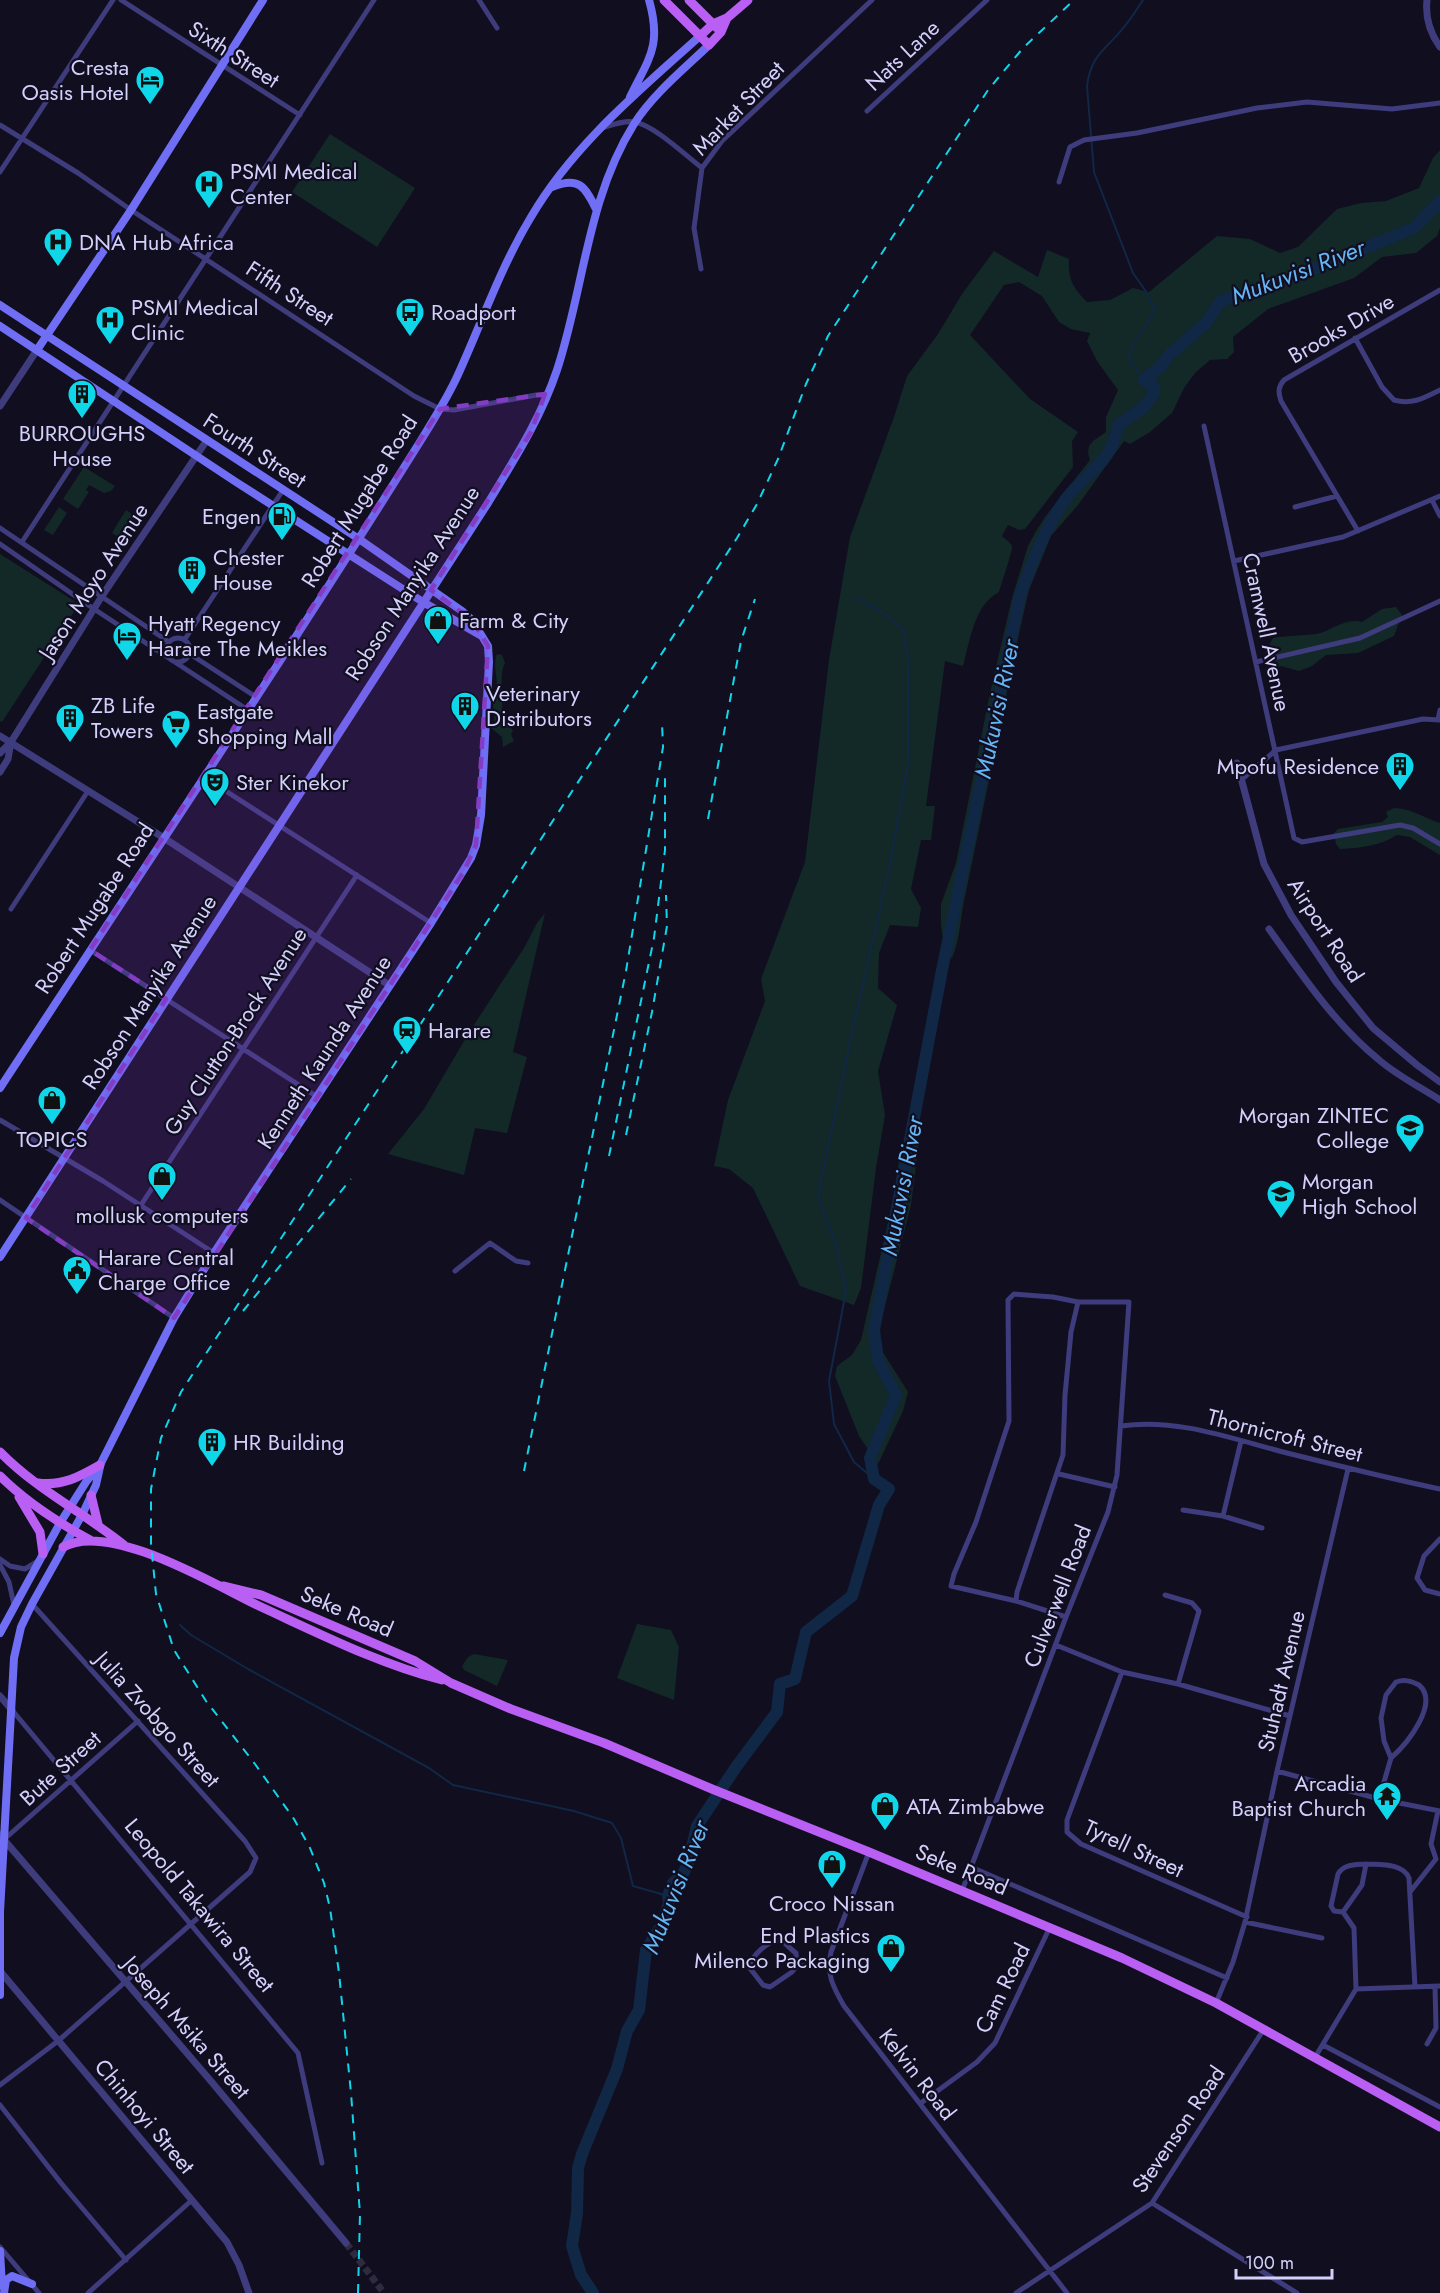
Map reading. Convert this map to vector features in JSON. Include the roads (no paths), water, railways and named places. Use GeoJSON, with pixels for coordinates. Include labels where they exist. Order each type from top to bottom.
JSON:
{"type":"FeatureCollection","features":[{"type":"Feature","properties":{"kind":"main road"},"geometry":{"type":"LineString","coordinates":[[37,350],[131,210],[263,0]]}},
{"type":"Feature","properties":{"kind":"main road"},"geometry":{"type":"LineString","coordinates":[[628,101],[653,50],[654,23],[649,0]]}},
{"type":"Feature","properties":{"kind":"main road"},"geometry":{"type":"LineString","coordinates":[[664,0],[709,45]]}},
{"type":"Feature","properties":{"kind":"main road"},"geometry":{"type":"LineString","coordinates":[[689,0],[721,33]]}},
{"type":"Feature","properties":{"kind":"main road","name":"Robert Mugabe Road"},"geometry":{"type":"LineString","coordinates":[[0,1088],[350,554],[440,409],[455,381],[507,261],[550,188],[574,157],[628,101],[713,24],[727,18],[748,0]]}},
{"type":"Feature","properties":{"kind":"main road","name":"Robert Mugabe Road"},"geometry":{"type":"LineString","coordinates":[[721,33],[727,18]]}},
{"type":"Feature","properties":{"kind":"main road","name":"Robson Manyika Avenue"},"geometry":{"type":"LineString","coordinates":[[0,1257],[65,1160],[531,432],[548,395],[557,368],[596,209],[614,162],[635,122],[656,97],[721,33]]}},
{"type":"Feature","properties":{"kind":"main road"},"geometry":{"type":"LineString","coordinates":[[550,188],[569,182],[576,183],[586,191],[596,209]]}},
{"type":"Feature","properties":{"kind":"main road","name":"Fourth Street"},"geometry":{"type":"LineString","coordinates":[[0,305],[358,539],[472,620],[480,635]]}},
{"type":"Feature","properties":{"kind":"main road"},"geometry":{"type":"LineString","coordinates":[[0,326],[273,506],[423,602],[480,635]]}},
{"type":"Feature","properties":{"kind":"main road","name":"Kenneth Kaunda Avenue"},"geometry":{"type":"LineString","coordinates":[[100,1465],[174,1318],[471,858],[479,830],[489,662],[488,646],[480,635]]}},
{"type":"Feature","properties":{"kind":"main road"},"geometry":{"type":"LineString","coordinates":[[0,1452],[15,1468],[83,1513],[126,1546]]}},
{"type":"Feature","properties":{"kind":"main road"},"geometry":{"type":"LineString","coordinates":[[36,1482],[51,1484],[70,1482],[100,1465]]}},
{"type":"Feature","properties":{"kind":"main road"},"geometry":{"type":"LineString","coordinates":[[0,1995],[1,1839],[14,1658],[21,1627],[92,1495],[100,1465]]}},
{"type":"Feature","properties":{"kind":"main road"},"geometry":{"type":"LineString","coordinates":[[0,1633],[60,1523],[86,1482],[100,1465]]}},
{"type":"Feature","properties":{"kind":"main road"},"geometry":{"type":"LineString","coordinates":[[0,1476],[16,1491],[60,1523],[92,1541]]}},
{"type":"Feature","properties":{"kind":"main road"},"geometry":{"type":"LineString","coordinates":[[16,1491],[40,1532],[41,1557]]}},
{"type":"Feature","properties":{"kind":"main road"},"geometry":{"type":"LineString","coordinates":[[92,1495],[98,1524]]}},
{"type":"Feature","properties":{"kind":"main road"},"geometry":{"type":"LineString","coordinates":[[63,1547],[74,1541],[126,1546]]}},
{"type":"Feature","properties":{"kind":"main road","name":"Seke Road"},"geometry":{"type":"LineString","coordinates":[[126,1546],[223,1586],[261,1595],[415,1661],[451,1683],[511,1709],[870,1851],[1122,1958],[1216,2003],[1440,2127]]}},
{"type":"Feature","properties":{"kind":"main road"},"geometry":{"type":"LineString","coordinates":[[0,2249],[3,2293]]}},
{"type":"Feature","properties":{"kind":"main road"},"geometry":{"type":"LineString","coordinates":[[3,2293],[6,2280],[12,2276],[32,2284]]}},
{"type":"Feature","properties":{"kind":"street"},"geometry":{"type":"LineString","coordinates":[[0,172],[113,0]]}},
{"type":"Feature","properties":{"kind":"street","name":"Sixth Street"},"geometry":{"type":"LineString","coordinates":[[121,0],[300,116]]}},
{"type":"Feature","properties":{"kind":"street"},"geometry":{"type":"LineString","coordinates":[[22,542],[374,0]]}},
{"type":"Feature","properties":{"kind":"street"},"geometry":{"type":"LineString","coordinates":[[478,0],[497,28]]}},
{"type":"Feature","properties":{"kind":"street","name":"Market Street"},"geometry":{"type":"LineString","coordinates":[[701,269],[694,228],[702,168],[722,141],[872,0]]}},
{"type":"Feature","properties":{"kind":"street","name":"Nats Lane"},"geometry":{"type":"LineString","coordinates":[[867,111],[987,0]]}},
{"type":"Feature","properties":{"kind":"street"},"geometry":{"type":"LineString","coordinates":[[1427,0],[1427,20],[1440,47]]}},
{"type":"Feature","properties":{"kind":"street"},"geometry":{"type":"LineString","coordinates":[[1059,182],[1070,147],[1084,140],[1137,133],[1257,108],[1307,102],[1392,109],[1440,103]]}},
{"type":"Feature","properties":{"kind":"street"},"geometry":{"type":"LineString","coordinates":[[602,128],[635,122],[653,131],[702,168]]}},
{"type":"Feature","properties":{"kind":"street","name":"Fifth Street"},"geometry":{"type":"LineString","coordinates":[[0,125],[78,172],[131,210],[414,396],[440,409]]}},
{"type":"Feature","properties":{"kind":"street","name":"Brooks Drive"},"geometry":{"type":"LineString","coordinates":[[1358,531],[1281,401],[1279,389],[1284,380],[1440,290]]}},
{"type":"Feature","properties":{"kind":"street"},"geometry":{"type":"LineString","coordinates":[[1356,338],[1382,387],[1394,400],[1412,402],[1440,390]]}},
{"type":"Feature","properties":{"kind":"street"},"geometry":{"type":"LineString","coordinates":[[0,406],[37,350]]}},
{"type":"Feature","properties":{"kind":"street"},"geometry":{"type":"LineString","coordinates":[[440,409],[454,410],[531,395],[548,395]]}},
{"type":"Feature","properties":{"kind":"street","name":"Cramwell Avenue"},"geometry":{"type":"LineString","coordinates":[[1204,426],[1294,838],[1302,842],[1400,825],[1413,828],[1440,844]]}},
{"type":"Feature","properties":{"kind":"street","name":"Jason Moyo Avenue"},"geometry":{"type":"LineString","coordinates":[[0,753],[11,742],[102,596],[207,440]]}},
{"type":"Feature","properties":{"kind":"street"},"geometry":{"type":"LineString","coordinates":[[185,639],[283,490]]}},
{"type":"Feature","properties":{"kind":"street"},"geometry":{"type":"LineString","coordinates":[[1295,507],[1337,496]]}},
{"type":"Feature","properties":{"kind":"street"},"geometry":{"type":"LineString","coordinates":[[1234,561],[1329,541],[1440,496]]}},
{"type":"Feature","properties":{"kind":"street"},"geometry":{"type":"LineString","coordinates":[[1432,500],[1440,516]]}},
{"type":"Feature","properties":{"kind":"street"},"geometry":{"type":"LineString","coordinates":[[0,528],[169,642]]}},
{"type":"Feature","properties":{"kind":"street"},"geometry":{"type":"LineString","coordinates":[[0,544],[248,710]]}},
{"type":"Feature","properties":{"kind":"street"},"geometry":{"type":"LineString","coordinates":[[1256,662],[1360,638],[1440,601]]}},
{"type":"Feature","properties":{"kind":"street"},"geometry":{"type":"LineString","coordinates":[[177,638],[185,639],[190,646],[190,654],[180,662],[172,660],[166,654],[169,642],[177,638]]}},
{"type":"Feature","properties":{"kind":"street"},"geometry":{"type":"LineString","coordinates":[[190,654],[256,698]]}},
{"type":"Feature","properties":{"kind":"street"},"geometry":{"type":"LineString","coordinates":[[1241,780],[1276,750],[1424,719],[1439,720],[1440,710]]}},
{"type":"Feature","properties":{"kind":"street"},"geometry":{"type":"LineString","coordinates":[[0,736],[164,838],[389,985]]}},
{"type":"Feature","properties":{"kind":"street","name":"Jason Moyo Avenue"},"geometry":{"type":"LineString","coordinates":[[0,772],[8,759],[11,742]]}},
{"type":"Feature","properties":{"kind":"street","name":"Airport Road"},"geometry":{"type":"LineString","coordinates":[[1237,763],[1264,864],[1291,915],[1336,982],[1373,1028],[1440,1082]]}},
{"type":"Feature","properties":{"kind":"street"},"geometry":{"type":"LineString","coordinates":[[204,777],[431,922]]}},
{"type":"Feature","properties":{"kind":"street"},"geometry":{"type":"LineString","coordinates":[[11,909],[88,791]]}},
{"type":"Feature","properties":{"kind":"street","name":"Guy Clutton-Brock Avenue"},"geometry":{"type":"LineString","coordinates":[[141,1205],[357,874]]}},
{"type":"Feature","properties":{"kind":"street","name":"Airport Road"},"geometry":{"type":"LineString","coordinates":[[1269,929],[1309,986],[1344,1028],[1379,1060],[1440,1100]]}},
{"type":"Feature","properties":{"kind":"street"},"geometry":{"type":"LineString","coordinates":[[90,950],[316,1096]]}},
{"type":"Feature","properties":{"kind":"street"},"geometry":{"type":"LineString","coordinates":[[0,1120],[141,1205],[214,1253]]}},
{"type":"Feature","properties":{"kind":"street"},"geometry":{"type":"LineString","coordinates":[[0,1200],[174,1318]]}},
{"type":"Feature","properties":{"kind":"street"},"geometry":{"type":"LineString","coordinates":[[455,1271],[482,1247],[490,1244],[519,1263],[528,1263]]}},
{"type":"Feature","properties":{"kind":"street"},"geometry":{"type":"LineString","coordinates":[[1016,1601],[1017,1592],[1064,1455],[1065,1395],[1071,1332],[1078,1302],[1023,1294],[1014,1294],[1008,1300],[1009,1421],[976,1522],[951,1586],[1016,1601],[1066,1617]]}},
{"type":"Feature","properties":{"kind":"street","name":"Culverwell Road"},"geometry":{"type":"LineString","coordinates":[[962,1891],[1108,1512],[1115,1487],[1129,1302],[1078,1302]]}},
{"type":"Feature","properties":{"kind":"street","name":"Thornicroft Street"},"geometry":{"type":"LineString","coordinates":[[1120,1426],[1146,1423],[1179,1426],[1348,1469],[1440,1489]]}},
{"type":"Feature","properties":{"kind":"street"},"geometry":{"type":"LineString","coordinates":[[1224,1516],[1241,1441]]}},
{"type":"Feature","properties":{"kind":"street","name":"Stuhadt Avenue"},"geometry":{"type":"LineString","coordinates":[[1216,2003],[1227,1978],[1246,1919],[1277,1771],[1348,1469]]}},
{"type":"Feature","properties":{"kind":"street"},"geometry":{"type":"LineString","coordinates":[[1059,1474],[1115,1487]]}},
{"type":"Feature","properties":{"kind":"street"},"geometry":{"type":"LineString","coordinates":[[1183,1510],[1224,1516],[1262,1528]]}},
{"type":"Feature","properties":{"kind":"street"},"geometry":{"type":"LineString","coordinates":[[1440,1539],[1424,1556],[1417,1578],[1425,1590],[1440,1594]]}},
{"type":"Feature","properties":{"kind":"street"},"geometry":{"type":"LineString","coordinates":[[0,1559],[10,1566],[25,1569],[41,1557]]}},
{"type":"Feature","properties":{"kind":"street"},"geometry":{"type":"LineString","coordinates":[[0,1565],[9,1582],[14,1606]]}},
{"type":"Feature","properties":{"kind":"street"},"geometry":{"type":"LineString","coordinates":[[1165,1595],[1192,1603],[1199,1611],[1178,1684]]}},
{"type":"Feature","properties":{"kind":"street","name":"Julia Zvobgo Street"},"geometry":{"type":"LineString","coordinates":[[32,1604],[245,1841],[256,1858],[249,1872],[191,1923]]}},
{"type":"Feature","properties":{"kind":"street"},"geometry":{"type":"LineString","coordinates":[[1056,1645],[1122,1672],[1178,1684],[1290,1716]]}},
{"type":"Feature","properties":{"kind":"street","name":"Tyrell Street"},"geometry":{"type":"LineString","coordinates":[[1122,1672],[1068,1820],[1067,1832],[1081,1844],[1246,1919]]}},
{"type":"Feature","properties":{"kind":"street"},"geometry":{"type":"LineString","coordinates":[[1379,1799],[1392,1758],[1407,1745],[1424,1722],[1430,1703],[1430,1698],[1423,1688],[1406,1680],[1396,1682],[1391,1687],[1386,1695],[1381,1718],[1384,1740],[1392,1758]]}},
{"type":"Feature","properties":{"kind":"street","name":"Leopold Takawira Street"},"geometry":{"type":"LineString","coordinates":[[0,1696],[298,2053],[322,2163]]}},
{"type":"Feature","properties":{"kind":"street","name":"Bute Street"},"geometry":{"type":"LineString","coordinates":[[1,1839],[138,1721]]}},
{"type":"Feature","properties":{"kind":"street"},"geometry":{"type":"LineString","coordinates":[[1277,1771],[1379,1799],[1439,1811],[1431,1847],[1436,1859],[1410,1892]]}},
{"type":"Feature","properties":{"kind":"street","name":"Joseph Msika Street"},"geometry":{"type":"LineString","coordinates":[[1,1839],[232,2106],[346,2243]]}},
{"type":"Feature","properties":{"kind":"street"},"geometry":{"type":"LineString","coordinates":[[797,1965],[828,1966],[831,1952],[870,1851]]}},
{"type":"Feature","properties":{"kind":"street"},"geometry":{"type":"LineString","coordinates":[[1343,1912],[1362,1885],[1366,1864]]}},
{"type":"Feature","properties":{"kind":"street"},"geometry":{"type":"LineString","coordinates":[[1314,2059],[1356,1989],[1354,1928],[1343,1912],[1334,1911],[1331,1906],[1340,1870],[1349,1865],[1366,1864],[1404,1870],[1409,1878],[1414,1987]]}},
{"type":"Feature","properties":{"kind":"street"},"geometry":{"type":"LineString","coordinates":[[971,1867],[1227,1978]]}},
{"type":"Feature","properties":{"kind":"street"},"geometry":{"type":"LineString","coordinates":[[1246,1919],[1322,1938]]}},
{"type":"Feature","properties":{"kind":"street"},"geometry":{"type":"LineString","coordinates":[[0,2085],[58,2041],[191,1923]]}},
{"type":"Feature","properties":{"kind":"street","name":"Cam Road"},"geometry":{"type":"LineString","coordinates":[[921,2103],[977,2062],[995,2043],[1050,1927]]}},
{"type":"Feature","properties":{"kind":"street"},"geometry":{"type":"LineString","coordinates":[[778,1941],[783,1942],[796,1953],[797,1965],[792,1972],[770,1987],[763,1985],[749,1967],[752,1959],[771,1943],[778,1941]]}},
{"type":"Feature","properties":{"kind":"street","name":"Kelvin Road"},"geometry":{"type":"LineString","coordinates":[[828,1966],[834,1990],[844,2006],[1067,2293]]}},
{"type":"Feature","properties":{"kind":"street","name":"Chinhoyi Street"},"geometry":{"type":"LineString","coordinates":[[1,1972],[227,2242],[239,2265],[249,2293]]}},
{"type":"Feature","properties":{"kind":"street"},"geometry":{"type":"LineString","coordinates":[[1356,1989],[1438,1986],[1437,2028],[1427,2044]]}},
{"type":"Feature","properties":{"kind":"street","name":"Stevenson Road"},"geometry":{"type":"LineString","coordinates":[[1016,2293],[1152,2203],[1264,2029]]}},
{"type":"Feature","properties":{"kind":"street"},"geometry":{"type":"LineString","coordinates":[[1323,2044],[1440,2107]]}},
{"type":"Feature","properties":{"kind":"street"},"geometry":{"type":"LineString","coordinates":[[0,2105],[61,2183],[126,2260]]}},
{"type":"Feature","properties":{"kind":"street"},"geometry":{"type":"LineString","coordinates":[[88,2293],[192,2200]]}},
{"type":"Feature","properties":{"kind":"street"},"geometry":{"type":"LineString","coordinates":[[1152,2203],[1297,2293]]}},
{"type":"Feature","properties":{"kind":"street"},"geometry":{"type":"LineString","coordinates":[[0,2249],[39,2293]]}},
{"type":"Feature","properties":{"kind":"waterway"},"geometry":{"type":"LineString","coordinates":[[1143,0],[1127,24],[1096,59],[1087,86],[1094,172],[1133,273],[1155,310],[1130,352],[1129,359],[1144,380]]}},
{"type":"Feature","properties":{"kind":"waterway","name":"Mukuvisi River"},"geometry":{"type":"LineString","coordinates":[[593,2293],[581,2275],[572,2246],[577,2213],[578,2168],[617,2069],[627,2031],[639,2010],[646,1950],[663,1923],[673,1883],[683,1874],[688,1864],[697,1826],[736,1767],[777,1712],[780,1684],[795,1679],[806,1632],[852,1596],[879,1505],[889,1489],[874,1479],[870,1458],[896,1395],[878,1360],[874,1330],[942,970],[1020,595],[1034,559],[1063,503],[1110,450],[1118,425],[1144,407],[1154,393],[1154,386],[1144,380],[1206,323],[1221,301],[1291,278],[1414,228],[1440,201]]}},
{"type":"Feature","properties":{"kind":"waterway"},"geometry":{"type":"LineString","coordinates":[[855,598],[881,611],[903,629],[908,661],[908,762],[890,865],[818,1195],[838,1252],[846,1291],[829,1381],[834,1424],[854,1462],[874,1479]]}},
{"type":"Feature","properties":{"kind":"waterway"},"geometry":{"type":"LineString","coordinates":[[180,1625],[191,1635],[248,1669],[429,1768],[453,1785],[574,1811],[612,1823],[621,1838],[633,1886],[668,1896]]}},
{"type":"Feature","properties":{"kind":"tunnel"},"geometry":{"type":"LineString","coordinates":[[346,2243],[384,2293]]}},
{"type":"Feature","properties":{"kind":"railway"},"geometry":{"type":"LineString","coordinates":[[358,2293],[360,2214],[351,2093],[330,1908],[324,1883],[310,1848],[294,1819],[206,1701],[174,1650],[156,1594],[151,1544],[151,1489],[161,1438],[181,1392],[737,538],[757,504],[778,459],[806,384],[828,336],[988,90],[1023,48],[1074,0]]}},
{"type":"Feature","properties":{"kind":"railway"},"geometry":{"type":"LineString","coordinates":[[708,819],[741,641],[755,599]]}},
{"type":"Feature","properties":{"kind":"railway"},"geometry":{"type":"LineString","coordinates":[[524,1471],[626,971],[663,747],[662,723]]}},
{"type":"Feature","properties":{"kind":"railway"},"geometry":{"type":"LineString","coordinates":[[609,1156],[654,938],[665,850],[665,773]]}},
{"type":"Feature","properties":{"kind":"railway"},"geometry":{"type":"LineString","coordinates":[[626,1135],[652,1012],[667,926],[666,895]]}},
{"type":"Feature","properties":{"kind":"railway"},"geometry":{"type":"LineString","coordinates":[[243,1311],[351,1179]]}},
{"type":"Feature","properties":{"kind":"place","name":"Cresta Oasis Hotel"},"geometry":{"type":"Point","coordinates":[150,106]}},
{"type":"Feature","properties":{"kind":"place","name":"PSMI Medical Center"},"geometry":{"type":"Point","coordinates":[209,210]}},
{"type":"Feature","properties":{"kind":"place","name":"DNA Hub Africa"},"geometry":{"type":"Point","coordinates":[58,268]}},
{"type":"Feature","properties":{"kind":"place","name":"Roadport"},"geometry":{"type":"Point","coordinates":[410,338]}},
{"type":"Feature","properties":{"kind":"place","name":"PSMI Medical Clinic"},"geometry":{"type":"Point","coordinates":[110,346]}},
{"type":"Feature","properties":{"kind":"place","name":"BURROUGHS House"},"geometry":{"type":"Point","coordinates":[82,420]}},
{"type":"Feature","properties":{"kind":"place","name":"Engen"},"geometry":{"type":"Point","coordinates":[282,542]}},
{"type":"Feature","properties":{"kind":"place","name":"Chester House"},"geometry":{"type":"Point","coordinates":[192,596]}},
{"type":"Feature","properties":{"kind":"place","name":"Farm & City"},"geometry":{"type":"Point","coordinates":[438,646]}},
{"type":"Feature","properties":{"kind":"place","name":"Hyatt Regency Harare The Meikles"},"geometry":{"type":"Point","coordinates":[127,662]}},
{"type":"Feature","properties":{"kind":"place","name":"Veterinary Distributors"},"geometry":{"type":"Point","coordinates":[465,732]}},
{"type":"Feature","properties":{"kind":"place","name":"ZB Life Towers"},"geometry":{"type":"Point","coordinates":[70,744]}},
{"type":"Feature","properties":{"kind":"place","name":"Eastgate Shopping Mall"},"geometry":{"type":"Point","coordinates":[176,750]}},
{"type":"Feature","properties":{"kind":"place","name":"Mpofu Residence"},"geometry":{"type":"Point","coordinates":[1400,792]}},
{"type":"Feature","properties":{"kind":"place","name":"Ster Kinekor"},"geometry":{"type":"Point","coordinates":[215,808]}},
{"type":"Feature","properties":{"kind":"place","name":"Harare"},"geometry":{"type":"Point","coordinates":[407,1056]}},
{"type":"Feature","properties":{"kind":"place","name":"TOPICS"},"geometry":{"type":"Point","coordinates":[52,1126]}},
{"type":"Feature","properties":{"kind":"place","name":"Morgan ZINTEC College"},"geometry":{"type":"Point","coordinates":[1410,1154]}},
{"type":"Feature","properties":{"kind":"place","name":"mollusk computers"},"geometry":{"type":"Point","coordinates":[162,1202]}},
{"type":"Feature","properties":{"kind":"place","name":"Morgan High School"},"geometry":{"type":"Point","coordinates":[1281,1220]}},
{"type":"Feature","properties":{"kind":"place","name":"Harare Central Charge Office"},"geometry":{"type":"Point","coordinates":[77,1296]}},
{"type":"Feature","properties":{"kind":"place","name":"HR Building"},"geometry":{"type":"Point","coordinates":[212,1468]}},
{"type":"Feature","properties":{"kind":"place","name":"Arcadia Baptist Church"},"geometry":{"type":"Point","coordinates":[1387,1822]}},
{"type":"Feature","properties":{"kind":"place","name":"ATA Zimbabwe"},"geometry":{"type":"Point","coordinates":[885,1832]}},
{"type":"Feature","properties":{"kind":"place","name":"Croco Nissan"},"geometry":{"type":"Point","coordinates":[832,1890]}},
{"type":"Feature","properties":{"kind":"place","name":"End Plastics Milenco Packaging"},"geometry":{"type":"Point","coordinates":[891,1974]}}]}
